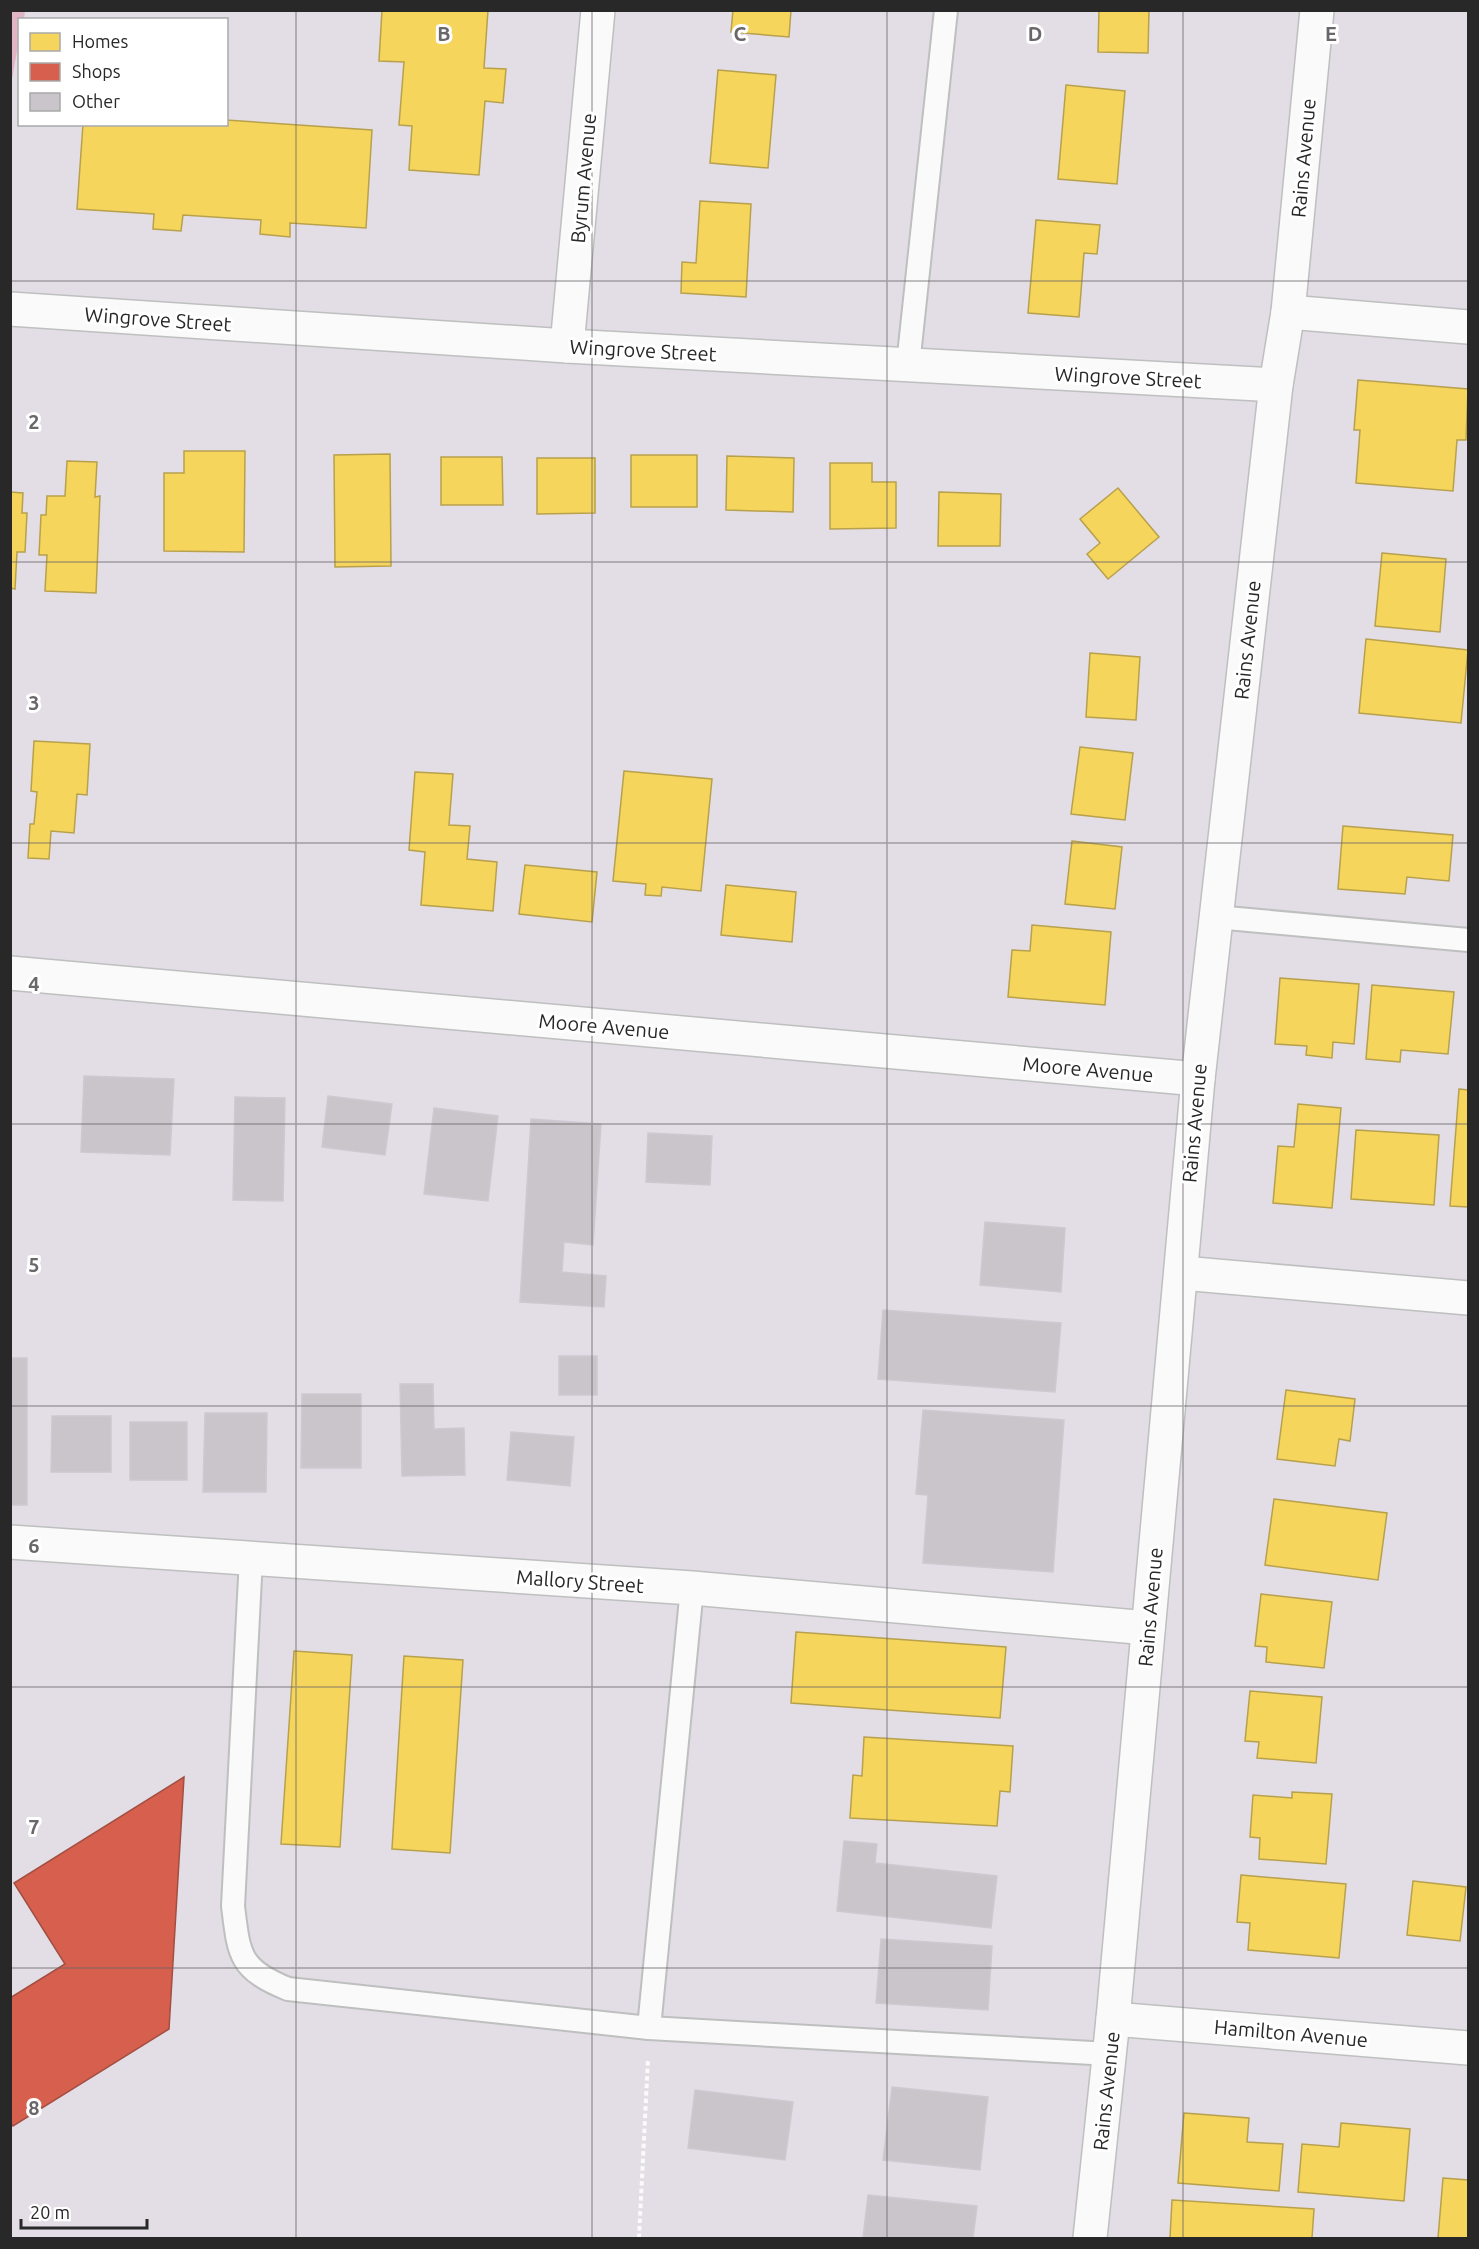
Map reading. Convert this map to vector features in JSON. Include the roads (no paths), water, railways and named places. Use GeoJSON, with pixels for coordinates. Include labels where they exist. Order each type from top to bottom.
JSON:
{"type":"FeatureCollection","features":[{"type":"Feature","properties":{"kind":"street","name":"Byrum Avenue"},"geometry":{"type":"LineString","coordinates":[[567,346],[598,10]]}},
{"type":"Feature","properties":{"kind":"street","name":"Rains Avenue"},"geometry":{"type":"LineString","coordinates":[[1090,2238],[1110,2054],[1198,1079],[1276,385],[1288,312],[1317,10]]}},
{"type":"Feature","properties":{"kind":"street","name":"Wingrove Street"},"geometry":{"type":"LineString","coordinates":[[10,309],[567,346],[1276,385]]}},
{"type":"Feature","properties":{"kind":"street"},"geometry":{"type":"LineString","coordinates":[[1288,312],[1468,327]]}},
{"type":"Feature","properties":{"kind":"street","name":"Moore Avenue"},"geometry":{"type":"LineString","coordinates":[[10,973],[1198,1079]]}},
{"type":"Feature","properties":{"kind":"street"},"geometry":{"type":"LineString","coordinates":[[1182,1273],[1468,1298]]}},
{"type":"Feature","properties":{"kind":"street","name":"Mallory Street"},"geometry":{"type":"LineString","coordinates":[[10,1542],[692,1588],[1148,1628]]}},
{"type":"Feature","properties":{"kind":"street","name":"Hamilton Avenue"},"geometry":{"type":"LineString","coordinates":[[1113,2019],[1468,2048]]}},
{"type":"Feature","properties":{"kind":"lane"},"geometry":{"type":"LineString","coordinates":[[908,365],[946,10]]}},
{"type":"Feature","properties":{"kind":"lane"},"geometry":{"type":"LineString","coordinates":[[1216,917],[1468,940]]}},
{"type":"Feature","properties":{"kind":"lane"},"geometry":{"type":"LineString","coordinates":[[251,1558],[233,1906],[239,1950],[260,1978],[288,1989],[649,2028],[1110,2054]]}},
{"type":"Feature","properties":{"kind":"lane"},"geometry":{"type":"LineString","coordinates":[[649,2028],[692,1588]]}}]}
